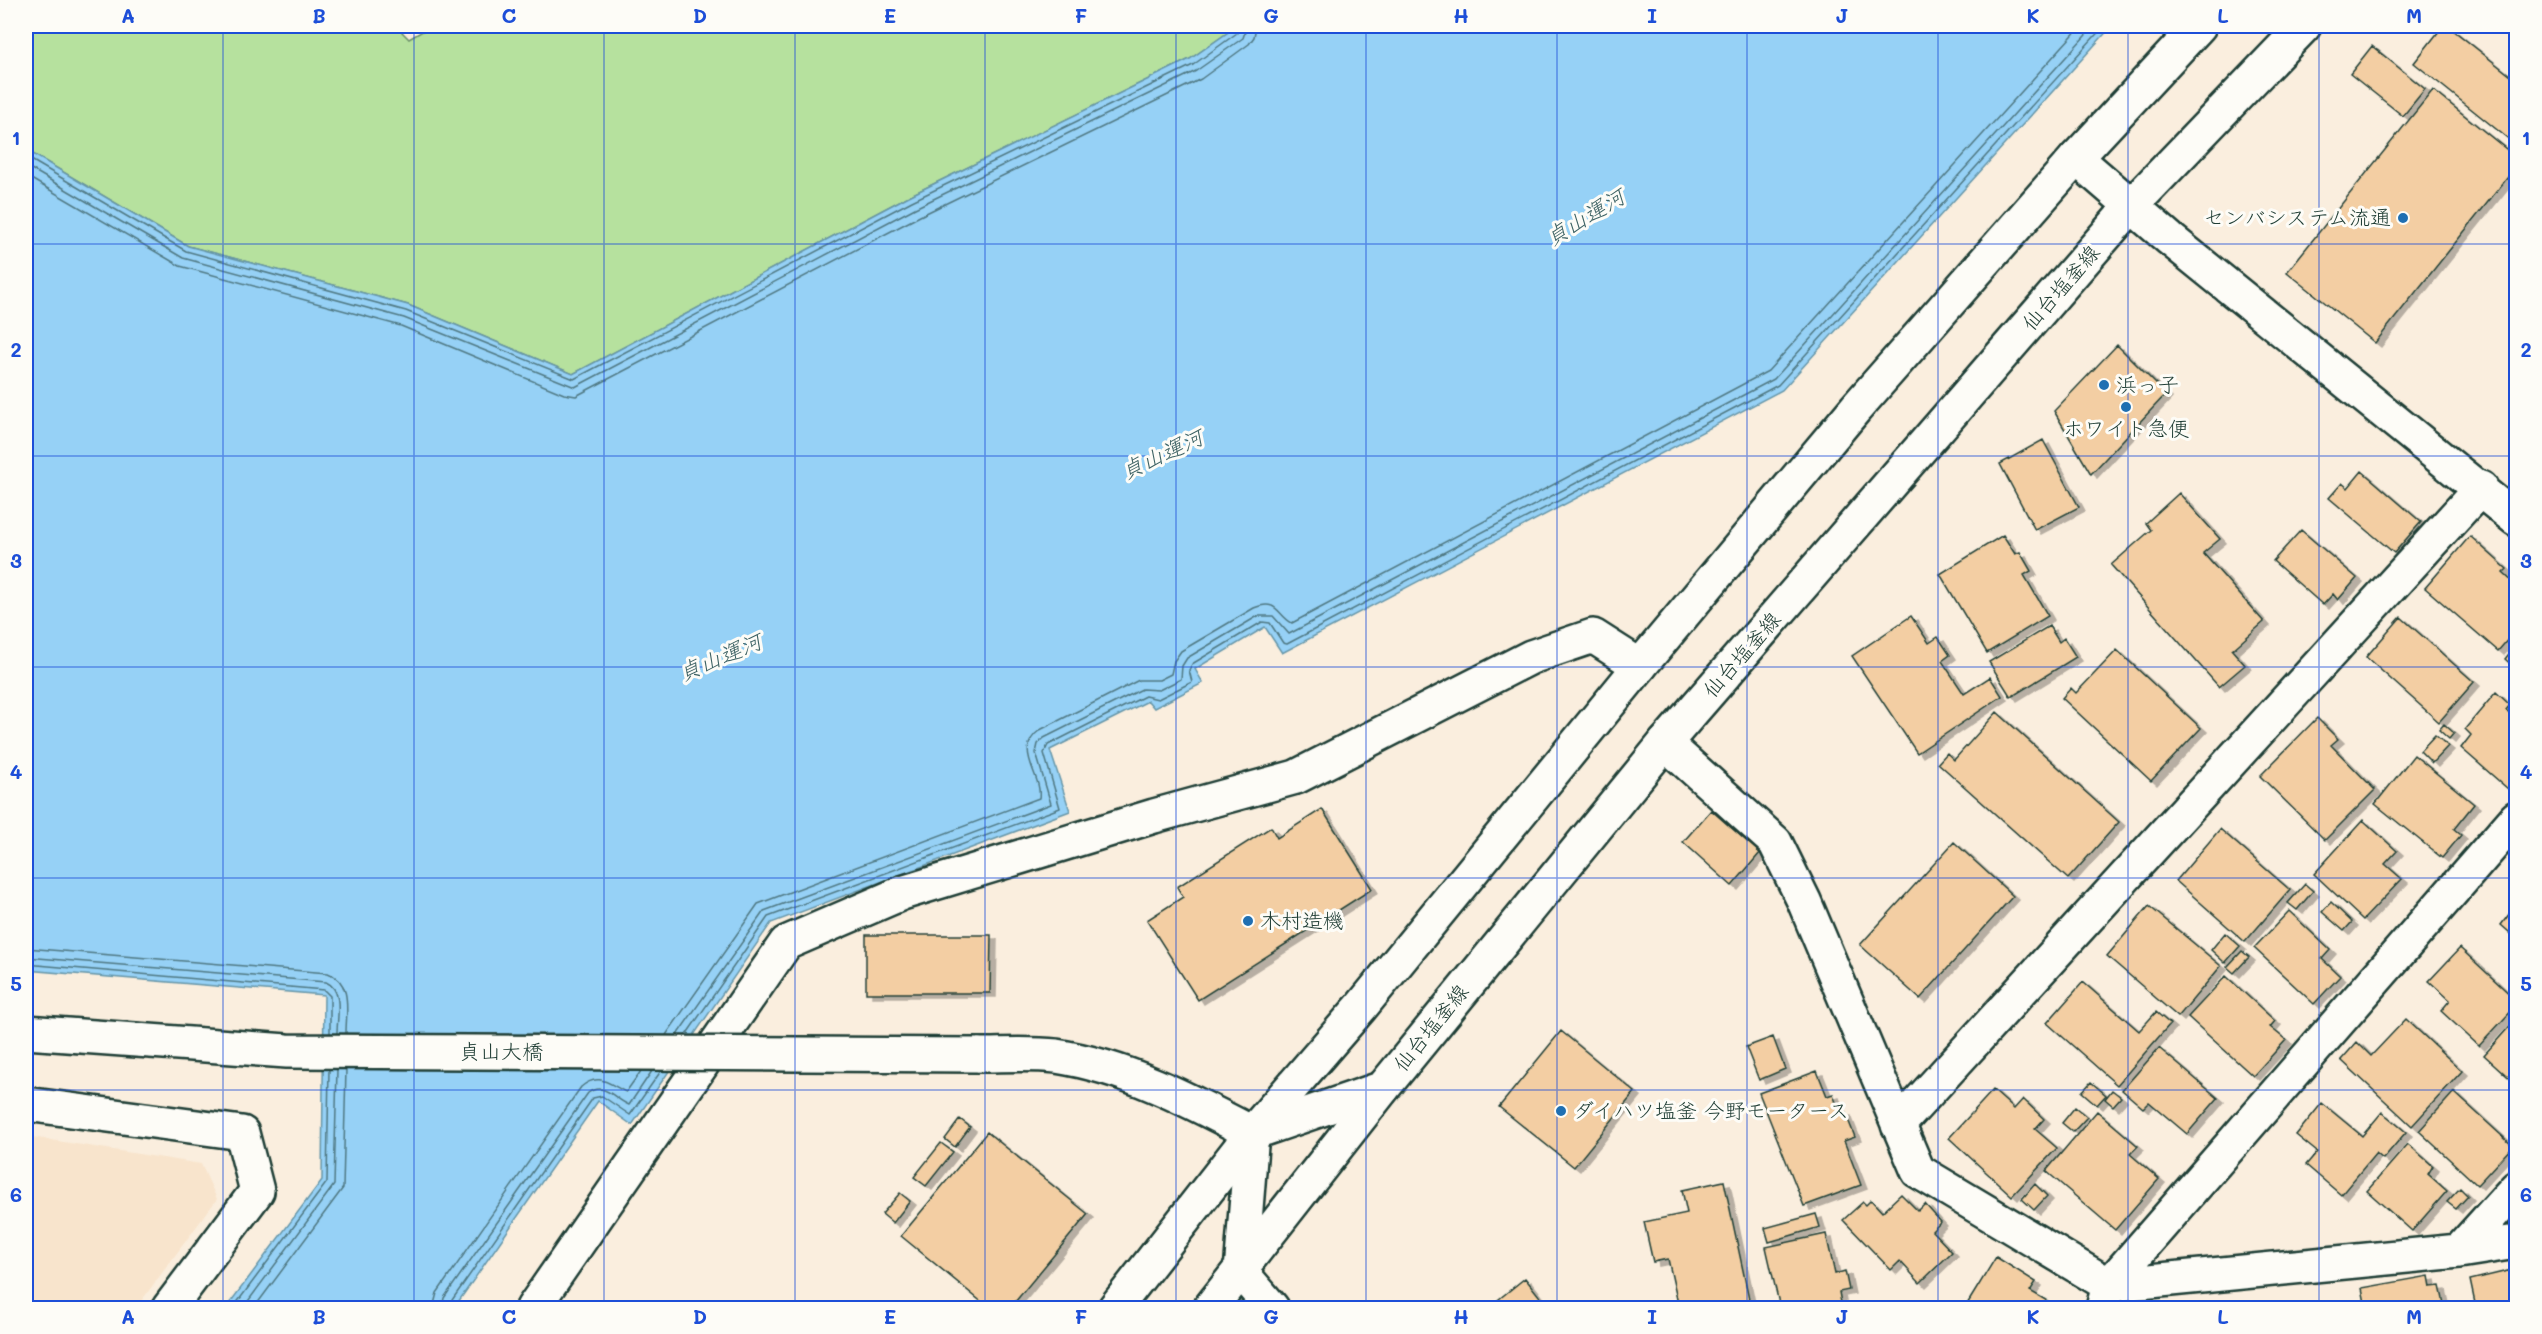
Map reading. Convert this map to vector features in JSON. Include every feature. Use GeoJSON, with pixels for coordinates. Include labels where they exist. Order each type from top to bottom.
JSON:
{"type":"FeatureCollection","features":[{"type":"Feature","properties":{"kind":"street"},"geometry":{"type":"LineString","coordinates":[[1115,1308],[1252,1133],[1361,1007],[1640,666],[1856,408],[2076,158],[2199,26]]}},
{"type":"Feature","properties":{"kind":"street","name":"仙台塩釜線"},"geometry":{"type":"LineString","coordinates":[[1210,1308],[1241,1272],[1383,1088],[1665,743],[2132,205],[2304,26]]}},
{"type":"Feature","properties":{"kind":"street"},"geometry":{"type":"LineString","coordinates":[[2076,158],[2517,519]]}},
{"type":"Feature","properties":{"kind":"street"},"geometry":{"type":"LineString","coordinates":[[1898,1125],[2481,488]]}},
{"type":"Feature","properties":{"kind":"street"},"geometry":{"type":"LineString","coordinates":[[533,1308],[786,943],[902,892],[1154,816],[1296,777],[1531,657],[1593,636],[1640,666]]}},
{"type":"Feature","properties":{"kind":"street"},"geometry":{"type":"LineString","coordinates":[[1665,743],[1775,842],[1804,901],[1918,1171],[2106,1297],[2517,1242]]}},
{"type":"Feature","properties":{"kind":"street"},"geometry":{"type":"LineString","coordinates":[[2106,1297],[2517,818]]}},
{"type":"Feature","properties":{"kind":"street","name":"貞山大橋"},"geometry":{"type":"LineString","coordinates":[[26,1032],[287,1050],[1055,1056],[1118,1071],[1159,1085],[1252,1133]]}},
{"type":"Feature","properties":{"kind":"street"},"geometry":{"type":"LineString","coordinates":[[1252,1133],[1383,1088]]}},
{"type":"Feature","properties":{"kind":"street"},"geometry":{"type":"LineString","coordinates":[[26,1104],[242,1133],[257,1191],[169,1308]]}},
{"type":"Feature","properties":{"kind":"street"},"geometry":{"type":"LineString","coordinates":[[1252,1133],[1241,1272],[1272,1308]]}},
{"type":"Feature","properties":{"kind":"street"},"geometry":{"type":"LineString","coordinates":[[2459,1251],[2517,1188]]}},
{"type":"Feature","properties":{"kind":"shaded area"},"geometry":{"type":"Polygon","coordinates":[[[26,1136],[201,1164],[217,1199],[136,1308],[26,1308],[26,1136]]]}},
{"type":"Feature","properties":{"kind":"green space"},"geometry":{"type":"Polygon","coordinates":[[[26,26],[396,26],[409,39],[431,26],[1237,26],[1190,59],[909,196],[573,374],[408,305],[188,246],[26,150],[26,26]]]}},
{"type":"Feature","properties":{"kind":"water","name":"貞山運河"},"geometry":{"type":"Polygon","coordinates":[[[1237,26],[2112,26],[1782,390],[1282,653],[1265,627],[1195,669],[1203,683],[1154,708],[1148,701],[1050,750],[1070,811],[771,923],[632,1125],[598,1101],[454,1308],[226,1308],[322,1180],[324,995],[26,970],[26,150],[188,246],[408,305],[573,374],[909,196],[1190,59],[1237,26]]]}},
{"type":"Feature","properties":{"kind":"building"},"geometry":{"type":"Polygon","coordinates":[[[2443,26],[2448,26],[2516,80],[2516,145],[2414,63],[2443,26]]]}},
{"type":"Feature","properties":{"kind":"building"},"geometry":{"type":"Polygon","coordinates":[[[2372,46],[2425,89],[2403,116],[2350,74],[2372,46]]]}},
{"type":"Feature","properties":{"kind":"building"},"geometry":{"type":"Polygon","coordinates":[[[2433,90],[2516,157],[2516,167],[2375,343],[2287,272],[2433,90]]]}},
{"type":"Feature","properties":{"kind":"building"},"geometry":{"type":"Polygon","coordinates":[[[2117,345],[2166,394],[2091,474],[2054,411],[2117,345]]]}},
{"type":"Feature","properties":{"kind":"building"},"geometry":{"type":"Polygon","coordinates":[[[2043,440],[2079,507],[2035,530],[2000,464],[2043,440]]]}},
{"type":"Feature","properties":{"kind":"building"},"geometry":{"type":"Polygon","coordinates":[[[2362,471],[2421,522],[2394,553],[2329,498],[2342,483],[2348,488],[2362,471]]]}},
{"type":"Feature","properties":{"kind":"building"},"geometry":{"type":"Polygon","coordinates":[[[2179,493],[2220,539],[2203,553],[2264,622],[2232,650],[2245,665],[2219,687],[2111,565],[2151,530],[2146,523],[2179,493]]]}},
{"type":"Feature","properties":{"kind":"building"},"geometry":{"type":"Polygon","coordinates":[[[2301,530],[2357,578],[2338,600],[2333,594],[2323,605],[2273,561],[2301,530]]]}},
{"type":"Feature","properties":{"kind":"building"},"geometry":{"type":"Polygon","coordinates":[[[2003,535],[2015,554],[2020,552],[2031,571],[2024,575],[2048,616],[1987,653],[1940,574],[2003,535]]]}},
{"type":"Feature","properties":{"kind":"building"},"geometry":{"type":"Polygon","coordinates":[[[2470,536],[2507,569],[2503,573],[2516,585],[2516,630],[2498,651],[2425,588],[2470,536]]]}},
{"type":"Feature","properties":{"kind":"building"},"geometry":{"type":"Polygon","coordinates":[[[1911,616],[1929,643],[1938,637],[1950,655],[1942,661],[1964,694],[1990,677],[2002,696],[1917,753],[1852,656],[1911,616]]]}},
{"type":"Feature","properties":{"kind":"building"},"geometry":{"type":"Polygon","coordinates":[[[2401,617],[2474,682],[2439,722],[2366,657],[2401,617]]]}},
{"type":"Feature","properties":{"kind":"building"},"geometry":{"type":"Polygon","coordinates":[[[2049,626],[2059,642],[2064,638],[2076,657],[2011,697],[1989,662],[2049,626]]]}},
{"type":"Feature","properties":{"kind":"building"},"geometry":{"type":"Polygon","coordinates":[[[2516,645],[2516,669],[2505,659],[2516,645]]]}},
{"type":"Feature","properties":{"kind":"building"},"geometry":{"type":"Polygon","coordinates":[[[2117,650],[2201,728],[2151,781],[2062,698],[2071,688],[2076,693],[2117,650]]]}},
{"type":"Feature","properties":{"kind":"building"},"geometry":{"type":"Polygon","coordinates":[[[2496,692],[2510,705],[2506,710],[2516,719],[2516,757],[2514,760],[2516,779],[2508,789],[2461,748],[2471,735],[2465,729],[2496,692]]]}},
{"type":"Feature","properties":{"kind":"building"},"geometry":{"type":"Polygon","coordinates":[[[1997,712],[2119,822],[2068,879],[1938,763],[1947,753],[1954,760],[1997,712]]]}},
{"type":"Feature","properties":{"kind":"building"},"geometry":{"type":"Polygon","coordinates":[[[2317,718],[2338,739],[2331,745],[2375,790],[2325,840],[2260,776],[2317,718]]]}},
{"type":"Feature","properties":{"kind":"building"},"geometry":{"type":"Polygon","coordinates":[[[2444,724],[2454,733],[2449,739],[2439,730],[2444,724]]]}},
{"type":"Feature","properties":{"kind":"building"},"geometry":{"type":"Polygon","coordinates":[[[2435,735],[2448,746],[2432,763],[2420,751],[2435,735]]]}},
{"type":"Feature","properties":{"kind":"building"},"geometry":{"type":"Polygon","coordinates":[[[2414,755],[2474,804],[2454,829],[2461,835],[2442,858],[2375,804],[2414,755]]]}},
{"type":"Feature","properties":{"kind":"building"},"geometry":{"type":"Polygon","coordinates":[[[1322,809],[1372,889],[1198,1000],[1147,920],[1183,897],[1177,887],[1271,827],[1277,838],[1322,809]]]}},
{"type":"Feature","properties":{"kind":"building"},"geometry":{"type":"Polygon","coordinates":[[[1711,810],[1760,853],[1732,886],[1683,842],[1711,810]]]}},
{"type":"Feature","properties":{"kind":"building"},"geometry":{"type":"Polygon","coordinates":[[[2363,820],[2397,851],[2385,864],[2402,879],[2363,920],[2314,874],[2363,820]]]}},
{"type":"Feature","properties":{"kind":"building"},"geometry":{"type":"Polygon","coordinates":[[[2220,829],[2290,890],[2245,942],[2176,881],[2220,829]]]}},
{"type":"Feature","properties":{"kind":"building"},"geometry":{"type":"Polygon","coordinates":[[[1954,842],[2013,896],[1920,999],[1860,945],[1954,842]]]}},
{"type":"Feature","properties":{"kind":"building"},"geometry":{"type":"Polygon","coordinates":[[[2305,884],[2313,891],[2297,910],[2288,903],[2305,884]]]}},
{"type":"Feature","properties":{"kind":"building"},"geometry":{"type":"Polygon","coordinates":[[[2331,902],[2352,922],[2344,931],[2322,912],[2331,902]]]}},
{"type":"Feature","properties":{"kind":"building"},"geometry":{"type":"Polygon","coordinates":[[[2516,905],[2516,938],[2501,925],[2516,905]]]}},
{"type":"Feature","properties":{"kind":"building"},"geometry":{"type":"Polygon","coordinates":[[[2149,906],[2221,966],[2178,1017],[2107,956],[2149,906]]]}},
{"type":"Feature","properties":{"kind":"building"},"geometry":{"type":"Polygon","coordinates":[[[2289,911],[2330,950],[2322,959],[2340,976],[2314,1004],[2254,948],[2289,911]]]}},
{"type":"Feature","properties":{"kind":"building"},"geometry":{"type":"Polygon","coordinates":[[[2225,933],[2240,946],[2225,963],[2211,950],[2225,933]]]}},
{"type":"Feature","properties":{"kind":"building"},"geometry":{"type":"Polygon","coordinates":[[[866,935],[991,935],[990,993],[866,993],[866,935]]]}},
{"type":"Feature","properties":{"kind":"building"},"geometry":{"type":"Polygon","coordinates":[[[2460,948],[2516,1000],[2516,1006],[2479,1046],[2441,1011],[2450,1000],[2429,981],[2460,948]]]}},
{"type":"Feature","properties":{"kind":"building"},"geometry":{"type":"Polygon","coordinates":[[[2242,951],[2249,957],[2234,973],[2227,967],[2242,951]]]}},
{"type":"Feature","properties":{"kind":"building"},"geometry":{"type":"Polygon","coordinates":[[[2226,976],[2275,1021],[2270,1027],[2286,1040],[2253,1076],[2188,1017],[2226,976]]]}},
{"type":"Feature","properties":{"kind":"building"},"geometry":{"type":"Polygon","coordinates":[[[2083,982],[2139,1031],[2156,1012],[2170,1024],[2117,1085],[2047,1023],[2083,982]]]}},
{"type":"Feature","properties":{"kind":"building"},"geometry":{"type":"Polygon","coordinates":[[[2406,1019],[2462,1071],[2412,1126],[2341,1060],[2357,1042],[2371,1056],[2406,1019]]]}},
{"type":"Feature","properties":{"kind":"building"},"geometry":{"type":"Polygon","coordinates":[[[2516,1019],[2516,1084],[2484,1055],[2516,1019]]]}},
{"type":"Feature","properties":{"kind":"building"},"geometry":{"type":"Polygon","coordinates":[[[1561,1031],[1635,1092],[1574,1167],[1499,1107],[1561,1031]]]}},
{"type":"Feature","properties":{"kind":"building"},"geometry":{"type":"Polygon","coordinates":[[[1773,1037],[1785,1069],[1759,1080],[1746,1047],[1773,1037]]]}},
{"type":"Feature","properties":{"kind":"building"},"geometry":{"type":"Polygon","coordinates":[[[2159,1048],[2218,1098],[2187,1134],[2149,1102],[2143,1108],[2122,1090],[2159,1048]]]}},
{"type":"Feature","properties":{"kind":"building"},"geometry":{"type":"Polygon","coordinates":[[[1817,1071],[1827,1096],[1833,1094],[1840,1114],[1845,1112],[1855,1137],[1844,1141],[1861,1185],[1804,1206],[1759,1093],[1817,1071]]]}},
{"type":"Feature","properties":{"kind":"building"},"geometry":{"type":"Polygon","coordinates":[[[2091,1082],[2106,1095],[2097,1105],[2082,1092],[2091,1082]]]}},
{"type":"Feature","properties":{"kind":"building"},"geometry":{"type":"Polygon","coordinates":[[[1993,1090],[2014,1109],[2023,1099],[2044,1119],[2035,1129],[2057,1148],[2012,1196],[1949,1138],[1993,1090]]]}},
{"type":"Feature","properties":{"kind":"building"},"geometry":{"type":"Polygon","coordinates":[[[2112,1090],[2121,1097],[2113,1106],[2105,1099],[2112,1090]]]}},
{"type":"Feature","properties":{"kind":"building"},"geometry":{"type":"Polygon","coordinates":[[[2454,1092],[2513,1146],[2477,1185],[2419,1131],[2454,1092]]]}},
{"type":"Feature","properties":{"kind":"building"},"geometry":{"type":"Polygon","coordinates":[[[2322,1103],[2362,1136],[2382,1112],[2406,1132],[2383,1159],[2376,1153],[2341,1195],[2306,1165],[2317,1152],[2296,1135],[2322,1103]]]}},
{"type":"Feature","properties":{"kind":"building"},"geometry":{"type":"Polygon","coordinates":[[[2075,1107],[2087,1117],[2073,1132],[2062,1123],[2075,1107]]]}},
{"type":"Feature","properties":{"kind":"building"},"geometry":{"type":"Polygon","coordinates":[[[2097,1111],[2138,1146],[2130,1154],[2159,1179],[2115,1230],[2046,1171],[2097,1111]]]}},
{"type":"Feature","properties":{"kind":"building"},"geometry":{"type":"Polygon","coordinates":[[[960,1119],[970,1127],[955,1147],[945,1139],[960,1119]]]}},
{"type":"Feature","properties":{"kind":"building"},"geometry":{"type":"Polygon","coordinates":[[[987,1132],[1088,1214],[1010,1308],[989,1308],[901,1236],[987,1132]]]}},
{"type":"Feature","properties":{"kind":"building"},"geometry":{"type":"Polygon","coordinates":[[[941,1143],[953,1152],[926,1186],[914,1177],[941,1143]]]}},
{"type":"Feature","properties":{"kind":"building"},"geometry":{"type":"Polygon","coordinates":[[[2408,1144],[2433,1166],[2428,1174],[2447,1191],[2412,1231],[2367,1191],[2408,1144]]]}},
{"type":"Feature","properties":{"kind":"building"},"geometry":{"type":"Polygon","coordinates":[[[1724,1181],[1751,1308],[1679,1308],[1668,1259],[1653,1262],[1644,1222],[1687,1213],[1682,1190],[1724,1181]]]}},
{"type":"Feature","properties":{"kind":"building"},"geometry":{"type":"Polygon","coordinates":[[[2035,1184],[2047,1196],[2034,1210],[2022,1199],[2035,1184]]]}},
{"type":"Feature","properties":{"kind":"building"},"geometry":{"type":"Polygon","coordinates":[[[2460,1188],[2468,1196],[2456,1209],[2447,1202],[2460,1188]]]}},
{"type":"Feature","properties":{"kind":"building"},"geometry":{"type":"Polygon","coordinates":[[[900,1193],[910,1201],[893,1223],[882,1214],[900,1193]]]}},
{"type":"Feature","properties":{"kind":"building"},"geometry":{"type":"Polygon","coordinates":[[[1901,1194],[1918,1211],[1925,1204],[1941,1222],[1932,1231],[1952,1252],[1920,1283],[1900,1261],[1891,1270],[1843,1220],[1863,1202],[1866,1205],[1871,1200],[1882,1212],[1901,1194]]]}},
{"type":"Feature","properties":{"kind":"building"},"geometry":{"type":"Polygon","coordinates":[[[1816,1214],[1820,1227],[1769,1242],[1765,1228],[1816,1214]]]}},
{"type":"Feature","properties":{"kind":"building"},"geometry":{"type":"Polygon","coordinates":[[[1826,1234],[1835,1274],[1845,1271],[1849,1290],[1839,1292],[1842,1308],[1780,1308],[1766,1247],[1826,1234]]]}},
{"type":"Feature","properties":{"kind":"building"},"geometry":{"type":"Polygon","coordinates":[[[1996,1257],[2036,1282],[2030,1291],[2056,1306],[2054,1308],[1971,1308],[1966,1306],[1996,1257]]]}},
{"type":"Feature","properties":{"kind":"building"},"geometry":{"type":"Polygon","coordinates":[[[2516,1269],[2516,1308],[2476,1308],[2470,1280],[2516,1269]]]}},
{"type":"Feature","properties":{"kind":"building"},"geometry":{"type":"Polygon","coordinates":[[[2429,1276],[2431,1287],[2440,1286],[2445,1308],[2366,1308],[2362,1288],[2429,1276]]]}},
{"type":"Feature","properties":{"kind":"building"},"geometry":{"type":"Polygon","coordinates":[[[1525,1278],[1543,1301],[1534,1308],[1488,1308],[1525,1278]]]}},
{"type":"Feature","properties":{"kind":"place","name":"センバシステム流通"},"geometry":{"type":"Point","coordinates":[2403,218]}},
{"type":"Feature","properties":{"kind":"place","name":"浜っ子"},"geometry":{"type":"Point","coordinates":[2104,385]}},
{"type":"Feature","properties":{"kind":"place","name":"ホワイト急便"},"geometry":{"type":"Point","coordinates":[2126,407]}},
{"type":"Feature","properties":{"kind":"place","name":"木村造機"},"geometry":{"type":"Point","coordinates":[1248,921]}},
{"type":"Feature","properties":{"kind":"place","name":"ダイハツ塩釜 今野モータース"},"geometry":{"type":"Point","coordinates":[1561,1111]}}]}
